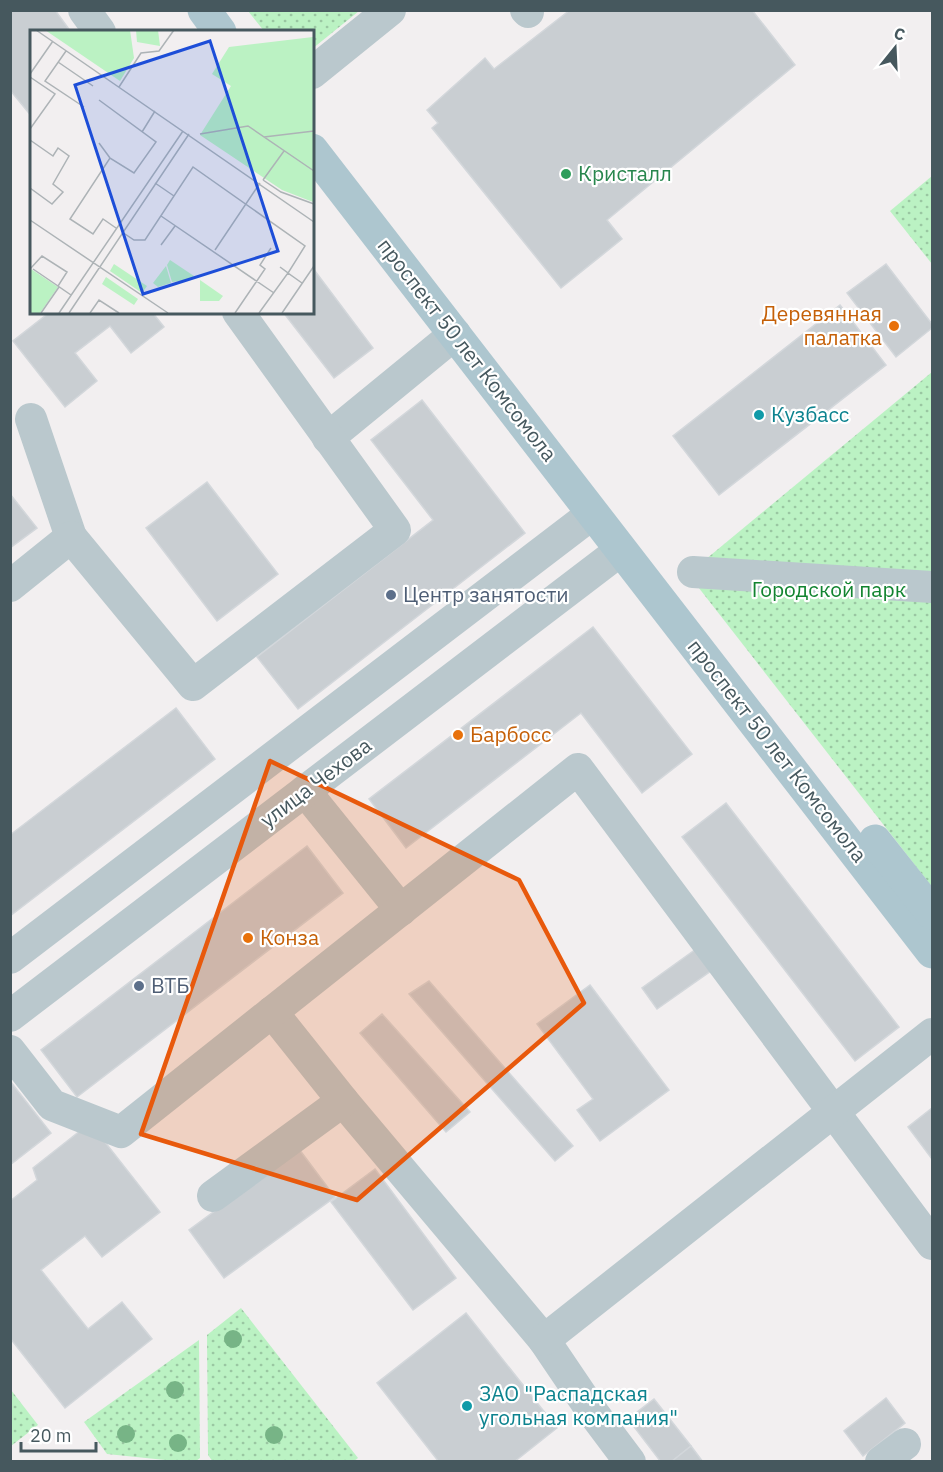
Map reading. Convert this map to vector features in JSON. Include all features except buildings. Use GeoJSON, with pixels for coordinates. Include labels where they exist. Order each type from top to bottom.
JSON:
{"type":"FeatureCollection","features":[{"type":"Feature","properties":{"kind":"main road"},"geometry":{"type":"LineString","coordinates":[[204,10],[219,30]]}},
{"type":"Feature","properties":{"kind":"main road","name":"проспект 50 лет Комсомола"},"geometry":{"type":"LineString","coordinates":[[314,153],[933,952]]}},
{"type":"Feature","properties":{"kind":"main road","name":"проспект 50 лет Комсомола"},"geometry":{"type":"LineString","coordinates":[[621,550],[648,557],[933,913]]}},
{"type":"Feature","properties":{"kind":"street"},"geometry":{"type":"LineString","coordinates":[[84,10],[99,30]]}},
{"type":"Feature","properties":{"kind":"street"},"geometry":{"type":"LineString","coordinates":[[314,71],[390,10]]}},
{"type":"Feature","properties":{"kind":"street"},"geometry":{"type":"LineString","coordinates":[[31,419],[71,537],[193,685],[395,530],[239,314]]}},
{"type":"Feature","properties":{"kind":"street"},"geometry":{"type":"LineString","coordinates":[[328,438],[454,334]]}},
{"type":"Feature","properties":{"kind":"street"},"geometry":{"type":"LineString","coordinates":[[10,957],[592,514]]}},
{"type":"Feature","properties":{"kind":"street"},"geometry":{"type":"LineString","coordinates":[[10,586],[71,537]]}},
{"type":"Feature","properties":{"kind":"street","name":"улица Чехова"},"geometry":{"type":"LineString","coordinates":[[10,1016],[621,550]]}},
{"type":"Feature","properties":{"kind":"street"},"geometry":{"type":"LineString","coordinates":[[693,572],[933,586]]}},
{"type":"Feature","properties":{"kind":"street"},"geometry":{"type":"LineString","coordinates":[[10,1051],[52,1105],[121,1132],[578,769],[933,1244]]}},
{"type":"Feature","properties":{"kind":"street"},"geometry":{"type":"LineString","coordinates":[[305,791],[401,910]]}},
{"type":"Feature","properties":{"kind":"street"},"geometry":{"type":"LineString","coordinates":[[272,1012],[343,1101],[544,1340],[594,1414],[630,1461]]}},
{"type":"Feature","properties":{"kind":"street"},"geometry":{"type":"LineString","coordinates":[[544,1340],[933,1034]]}},
{"type":"Feature","properties":{"kind":"street"},"geometry":{"type":"LineString","coordinates":[[213,1196],[343,1101]]}},
{"type":"Feature","properties":{"kind":"highlighted area"},"geometry":{"type":"Polygon","coordinates":[[[270,761],[519,880],[584,1003],[357,1200],[141,1134],[270,761]]]}},
{"type":"Feature","properties":{"kind":"green space"},"geometry":{"type":"Polygon","coordinates":[[[248,11],[359,11],[314,47],[314,30],[263,30],[248,11]]]}},
{"type":"Feature","properties":{"kind":"green space"},"geometry":{"type":"Polygon","coordinates":[[[932,176],[932,264],[890,211],[932,176]]]}},
{"type":"Feature","properties":{"kind":"green space","name":"Городской парк"},"geometry":{"type":"Polygon","coordinates":[[[932,372],[932,887],[688,574],[932,372]]]}},
{"type":"Feature","properties":{"kind":"green space"},"geometry":{"type":"Polygon","coordinates":[[[241,1308],[358,1458],[354,1461],[213,1462],[208,1455],[207,1335],[241,1308]]]}},
{"type":"Feature","properties":{"kind":"green space"},"geometry":{"type":"Polygon","coordinates":[[[199,1340],[200,1458],[196,1461],[175,1461],[107,1454],[84,1422],[199,1340]]]}},
{"type":"Feature","properties":{"kind":"green space"},"geometry":{"type":"Polygon","coordinates":[[[10,1390],[38,1425],[11,1446],[10,1390]]]}},
{"type":"Feature","properties":{"kind":"place","name":"Кристалл"},"geometry":{"type":"Point","coordinates":[566,174]}},
{"type":"Feature","properties":{"kind":"place","name":"Деревянная палатка"},"geometry":{"type":"Point","coordinates":[894,326]}},
{"type":"Feature","properties":{"kind":"place","name":"Кузбасс"},"geometry":{"type":"Point","coordinates":[759,415]}},
{"type":"Feature","properties":{"kind":"place","name":"Центр занятости"},"geometry":{"type":"Point","coordinates":[391,595]}},
{"type":"Feature","properties":{"kind":"place","name":"Барбосс"},"geometry":{"type":"Point","coordinates":[458,735]}},
{"type":"Feature","properties":{"kind":"place","name":"Конза"},"geometry":{"type":"Point","coordinates":[248,938]}},
{"type":"Feature","properties":{"kind":"place","name":"ВТБ"},"geometry":{"type":"Point","coordinates":[139,986]}},
{"type":"Feature","properties":{"kind":"place","name":"ЗАО \"Распадская угольная компания\""},"geometry":{"type":"Point","coordinates":[467,1406]}}]}
